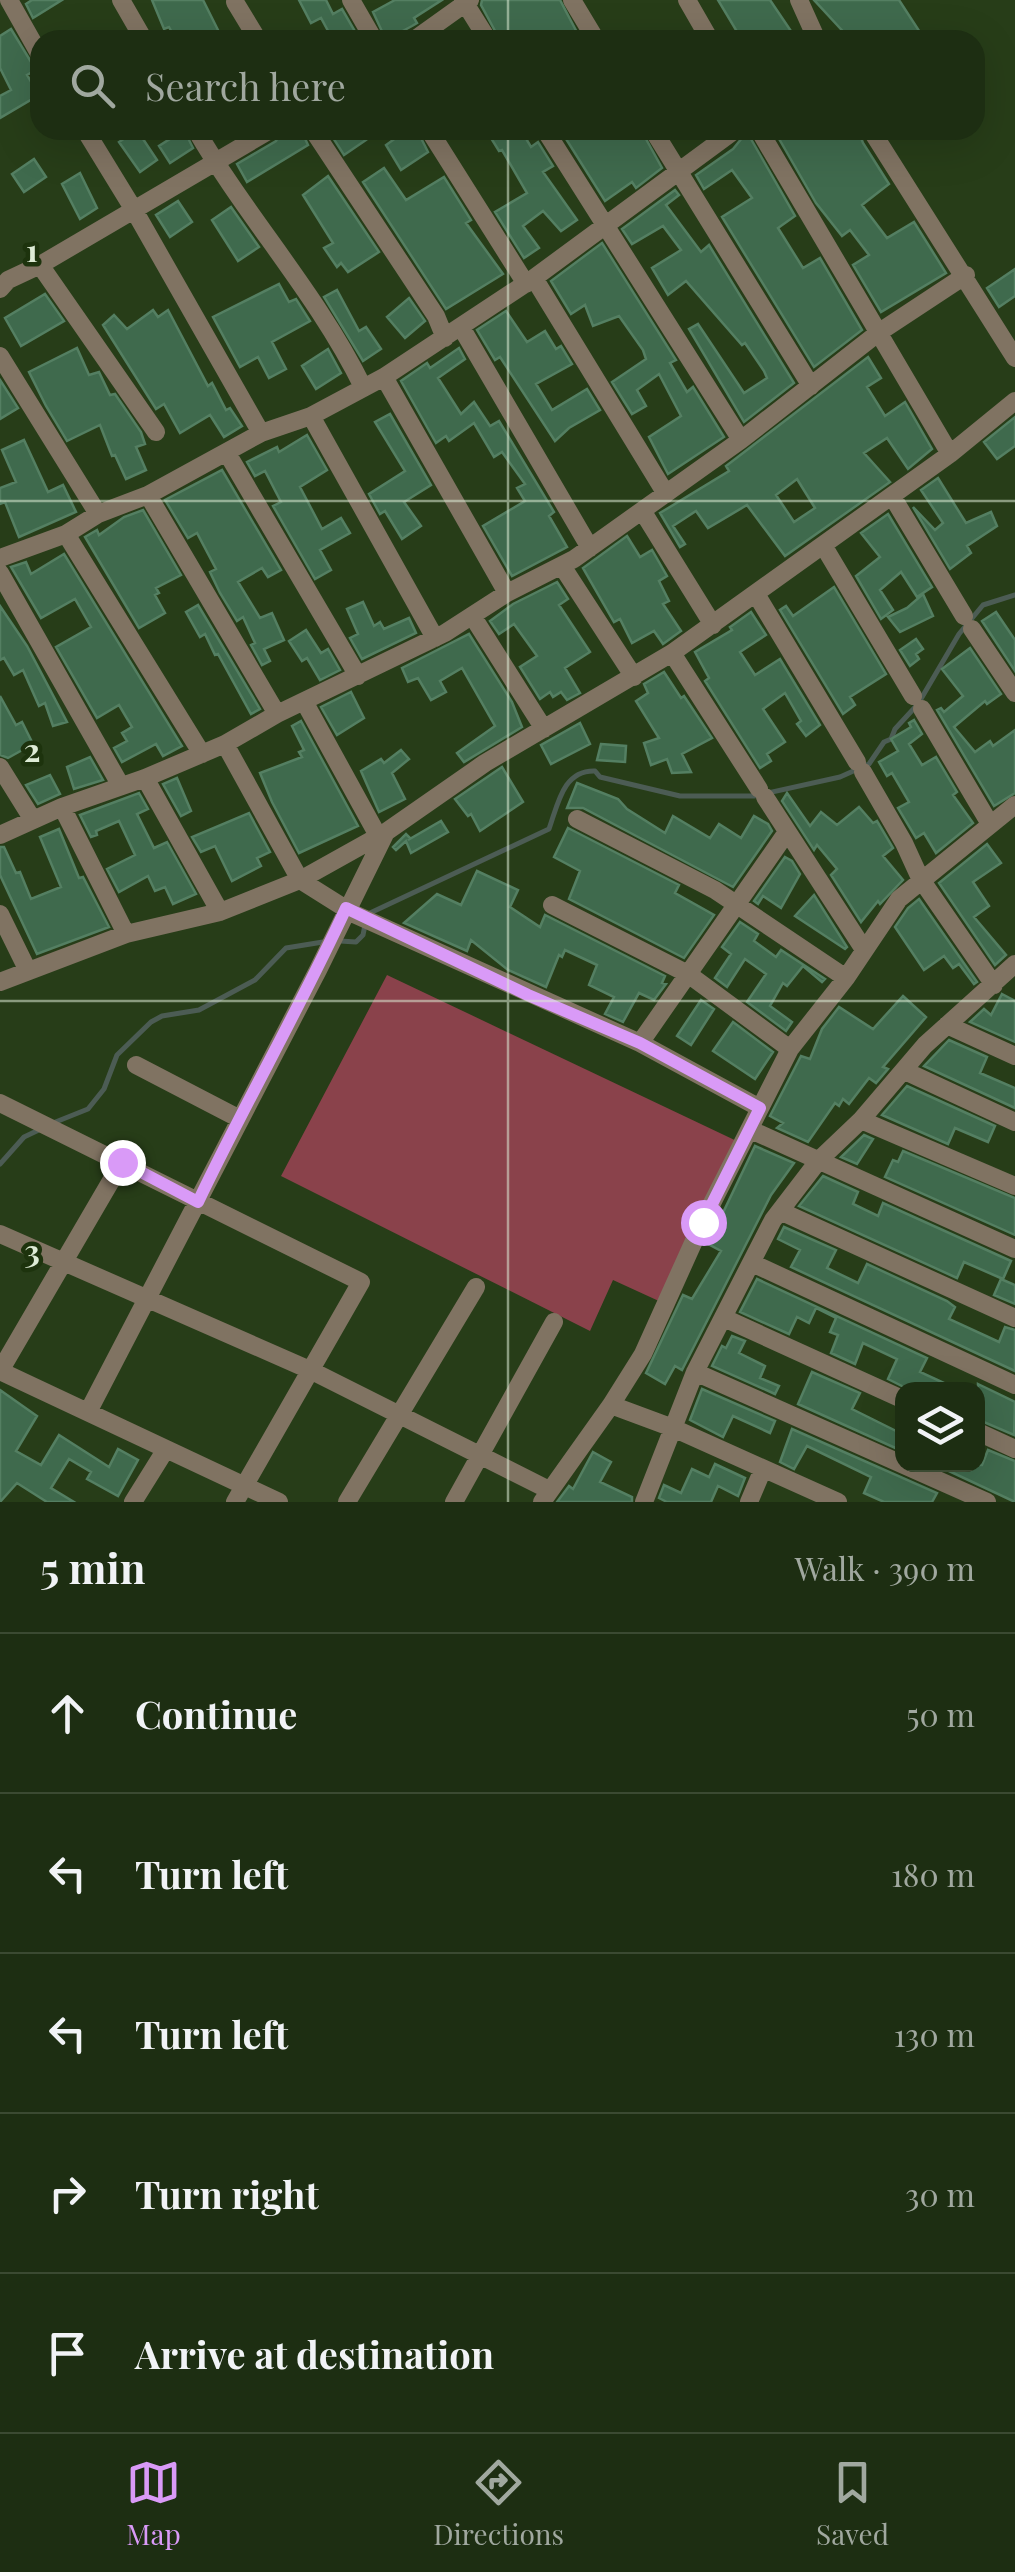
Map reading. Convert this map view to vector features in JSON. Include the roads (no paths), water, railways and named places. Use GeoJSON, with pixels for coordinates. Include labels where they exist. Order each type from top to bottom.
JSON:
{"type":"FeatureCollection","features":[{"type":"Feature","properties":{"kind":"street"},"geometry":{"type":"LineString","coordinates":[[9,0],[30,37]]}},
{"type":"Feature","properties":{"kind":"street"},"geometry":{"type":"LineString","coordinates":[[121,0],[138,30]]}},
{"type":"Feature","properties":{"kind":"street"},"geometry":{"type":"LineString","coordinates":[[351,0],[368,30]]}},
{"type":"Feature","properties":{"kind":"street"},"geometry":{"type":"LineString","coordinates":[[572,0],[590,30]]}},
{"type":"Feature","properties":{"kind":"street"},"geometry":{"type":"LineString","coordinates":[[687,0],[704,30]]}},
{"type":"Feature","properties":{"kind":"street"},"geometry":{"type":"LineString","coordinates":[[799,0],[812,30]]}},
{"type":"Feature","properties":{"kind":"street"},"geometry":{"type":"LineString","coordinates":[[427,30],[466,1],[482,30]]}},
{"type":"Feature","properties":{"kind":"street"},"geometry":{"type":"LineString","coordinates":[[236,2],[252,30]]}},
{"type":"Feature","properties":{"kind":"street"},"geometry":{"type":"LineString","coordinates":[[91,140],[261,433]]}},
{"type":"Feature","properties":{"kind":"street"},"geometry":{"type":"LineString","coordinates":[[202,140],[339,343],[363,387]]}},
{"type":"Feature","properties":{"kind":"street"},"geometry":{"type":"LineString","coordinates":[[0,289],[8,280],[253,140]]}},
{"type":"Feature","properties":{"kind":"street"},"geometry":{"type":"LineString","coordinates":[[320,140],[436,316],[453,333],[590,548]]}},
{"type":"Feature","properties":{"kind":"street"},"geometry":{"type":"LineString","coordinates":[[436,140],[666,494]]}},
{"type":"Feature","properties":{"kind":"street"},"geometry":{"type":"LineString","coordinates":[[551,140],[741,440]]}},
{"type":"Feature","properties":{"kind":"street"},"geometry":{"type":"LineString","coordinates":[[660,140],[810,386]]}},
{"type":"Feature","properties":{"kind":"street"},"geometry":{"type":"LineString","coordinates":[[0,558],[66,534],[98,514],[148,495],[261,433],[311,416],[384,377],[530,281],[721,140]]}},
{"type":"Feature","properties":{"kind":"street"},"geometry":{"type":"LineString","coordinates":[[765,140],[950,454]]}},
{"type":"Feature","properties":{"kind":"street"},"geometry":{"type":"LineString","coordinates":[[878,140],[1015,358]]}},
{"type":"Feature","properties":{"kind":"street"},"geometry":{"type":"LineString","coordinates":[[40,265],[156,432]]}},
{"type":"Feature","properties":{"kind":"street"},"geometry":{"type":"LineString","coordinates":[[0,835],[225,744],[434,638],[562,566],[741,440],[878,333],[966,275]]}},
{"type":"Feature","properties":{"kind":"street"},"geometry":{"type":"LineString","coordinates":[[0,356],[98,514]]}},
{"type":"Feature","properties":{"kind":"street"},"geometry":{"type":"LineString","coordinates":[[384,377],[508,594]]}},
{"type":"Feature","properties":{"kind":"street"},"geometry":{"type":"LineString","coordinates":[[0,982],[126,934],[220,912],[300,880],[382,833],[485,763],[672,653],[950,454],[1015,401]]}},
{"type":"Feature","properties":{"kind":"street"},"geometry":{"type":"LineString","coordinates":[[311,416],[434,638]]}},
{"type":"Feature","properties":{"kind":"street"},"geometry":{"type":"LineString","coordinates":[[227,453],[358,676]]}},
{"type":"Feature","properties":{"kind":"street"},"geometry":{"type":"LineString","coordinates":[[148,495],[278,714]]}},
{"type":"Feature","properties":{"kind":"street"},"geometry":{"type":"LineString","coordinates":[[892,496],[1015,693]]}},
{"type":"Feature","properties":{"kind":"street"},"geometry":{"type":"LineString","coordinates":[[642,512],[714,624]]}},
{"type":"Feature","properties":{"kind":"street"},"geometry":{"type":"LineString","coordinates":[[66,534],[202,754]]}},
{"type":"Feature","properties":{"kind":"street"},"geometry":{"type":"LineString","coordinates":[[823,546],[990,824]]}},
{"type":"Feature","properties":{"kind":"street"},"geometry":{"type":"LineString","coordinates":[[562,566],[634,677]]}},
{"type":"Feature","properties":{"kind":"street"},"geometry":{"type":"LineString","coordinates":[[0,573],[120,786]]}},
{"type":"Feature","properties":{"kind":"street"},"geometry":{"type":"LineString","coordinates":[[644,1502],[695,1372],[780,1210],[819,1160],[947,1026],[1006,978],[920,878],[860,767],[756,594]]}},
{"type":"Feature","properties":{"kind":"street"},"geometry":{"type":"LineString","coordinates":[[473,617],[544,729]]}},
{"type":"Feature","properties":{"kind":"street"},"geometry":{"type":"LineString","coordinates":[[672,653],[863,948]]}},
{"type":"Feature","properties":{"kind":"street"},"geometry":{"type":"LineString","coordinates":[[305,703],[382,833]]}},
{"type":"Feature","properties":{"kind":"street"},"geometry":{"type":"LineString","coordinates":[[225,744],[300,880],[346,908],[528,995],[640,1043],[760,1108]]}},
{"type":"Feature","properties":{"kind":"street"},"geometry":{"type":"LineString","coordinates":[[0,766],[33,820]]}},
{"type":"Feature","properties":{"kind":"street"},"geometry":{"type":"LineString","coordinates":[[145,778],[220,912]]}},
{"type":"Feature","properties":{"kind":"street"},"geometry":{"type":"LineString","coordinates":[[0,1234],[312,1371],[480,1454],[545,1496],[643,1354],[703,1222],[790,1050],[846,978],[899,899],[920,878],[1015,805]]}},
{"type":"Feature","properties":{"kind":"street"},"geometry":{"type":"LineString","coordinates":[[62,807],[126,934]]}},
{"type":"Feature","properties":{"kind":"street"},"geometry":{"type":"LineString","coordinates":[[578,819],[737,903],[846,978]]}},
{"type":"Feature","properties":{"kind":"street"},"geometry":{"type":"LineString","coordinates":[[640,1043],[788,832]]}},
{"type":"Feature","properties":{"kind":"street"},"geometry":{"type":"LineString","coordinates":[[88,1412],[318,970],[382,833]]}},
{"type":"Feature","properties":{"kind":"street"},"geometry":{"type":"LineString","coordinates":[[552,905],[688,974],[790,1050]]}},
{"type":"Feature","properties":{"kind":"street"},"geometry":{"type":"LineString","coordinates":[[0,914],[28,971]]}},
{"type":"Feature","properties":{"kind":"street"},"geometry":{"type":"LineString","coordinates":[[947,1026],[1015,1056]]}},
{"type":"Feature","properties":{"kind":"street"},"geometry":{"type":"LineString","coordinates":[[136,1065],[238,1118]]}},
{"type":"Feature","properties":{"kind":"street"},"geometry":{"type":"LineString","coordinates":[[905,1071],[1015,1122]]}},
{"type":"Feature","properties":{"kind":"street"},"geometry":{"type":"LineString","coordinates":[[0,1103],[359,1279],[360,1287],[240,1494]]}},
{"type":"Feature","properties":{"kind":"street"},"geometry":{"type":"LineString","coordinates":[[861,1120],[1015,1186]]}},
{"type":"Feature","properties":{"kind":"street"},"geometry":{"type":"LineString","coordinates":[[751,1130],[1015,1249]]}},
{"type":"Feature","properties":{"kind":"street"},"geometry":{"type":"LineString","coordinates":[[122,1162],[0,1371],[166,1449],[240,1494],[279,1502]]}},
{"type":"Feature","properties":{"kind":"street"},"geometry":{"type":"LineString","coordinates":[[780,1210],[1015,1318]]}},
{"type":"Feature","properties":{"kind":"street"},"geometry":{"type":"LineString","coordinates":[[752,1263],[1015,1385]]}},
{"type":"Feature","properties":{"kind":"street"},"geometry":{"type":"LineString","coordinates":[[348,1502],[476,1287]]}},
{"type":"Feature","properties":{"kind":"street"},"geometry":{"type":"LineString","coordinates":[[724,1318],[895,1395]]}},
{"type":"Feature","properties":{"kind":"street"},"geometry":{"type":"LineString","coordinates":[[454,1502],[554,1322]]}},
{"type":"Feature","properties":{"kind":"street"},"geometry":{"type":"LineString","coordinates":[[695,1372],[987,1502]]}},
{"type":"Feature","properties":{"kind":"street"},"geometry":{"type":"LineString","coordinates":[[611,1405],[673,1428],[838,1502]]}},
{"type":"Feature","properties":{"kind":"street"},"geometry":{"type":"LineString","coordinates":[[985,1435],[1015,1449]]}},
{"type":"Feature","properties":{"kind":"street"},"geometry":{"type":"LineString","coordinates":[[133,1502],[166,1449]]}},
{"type":"Feature","properties":{"kind":"street"},"geometry":{"type":"LineString","coordinates":[[748,1502],[763,1469]]}},
{"type":"Feature","properties":{"kind":"waterway"},"geometry":{"type":"LineString","coordinates":[[370,913],[549,829],[563,790],[584,772],[595,771],[600,777],[680,796],[754,796],[840,777],[869,764],[918,704],[959,634],[983,605],[1015,595]]}},
{"type":"Feature","properties":{"kind":"waterway"},"geometry":{"type":"LineString","coordinates":[[340,941],[356,942],[365,925]]}},
{"type":"Feature","properties":{"kind":"waterway"},"geometry":{"type":"LineString","coordinates":[[53,1123],[88,1109],[104,1089],[117,1055],[151,1022],[162,1016],[199,1010],[255,980],[286,948],[329,941]]}},
{"type":"Feature","properties":{"kind":"waterway"},"geometry":{"type":"LineString","coordinates":[[0,1164],[24,1137],[43,1128]]}}]}
